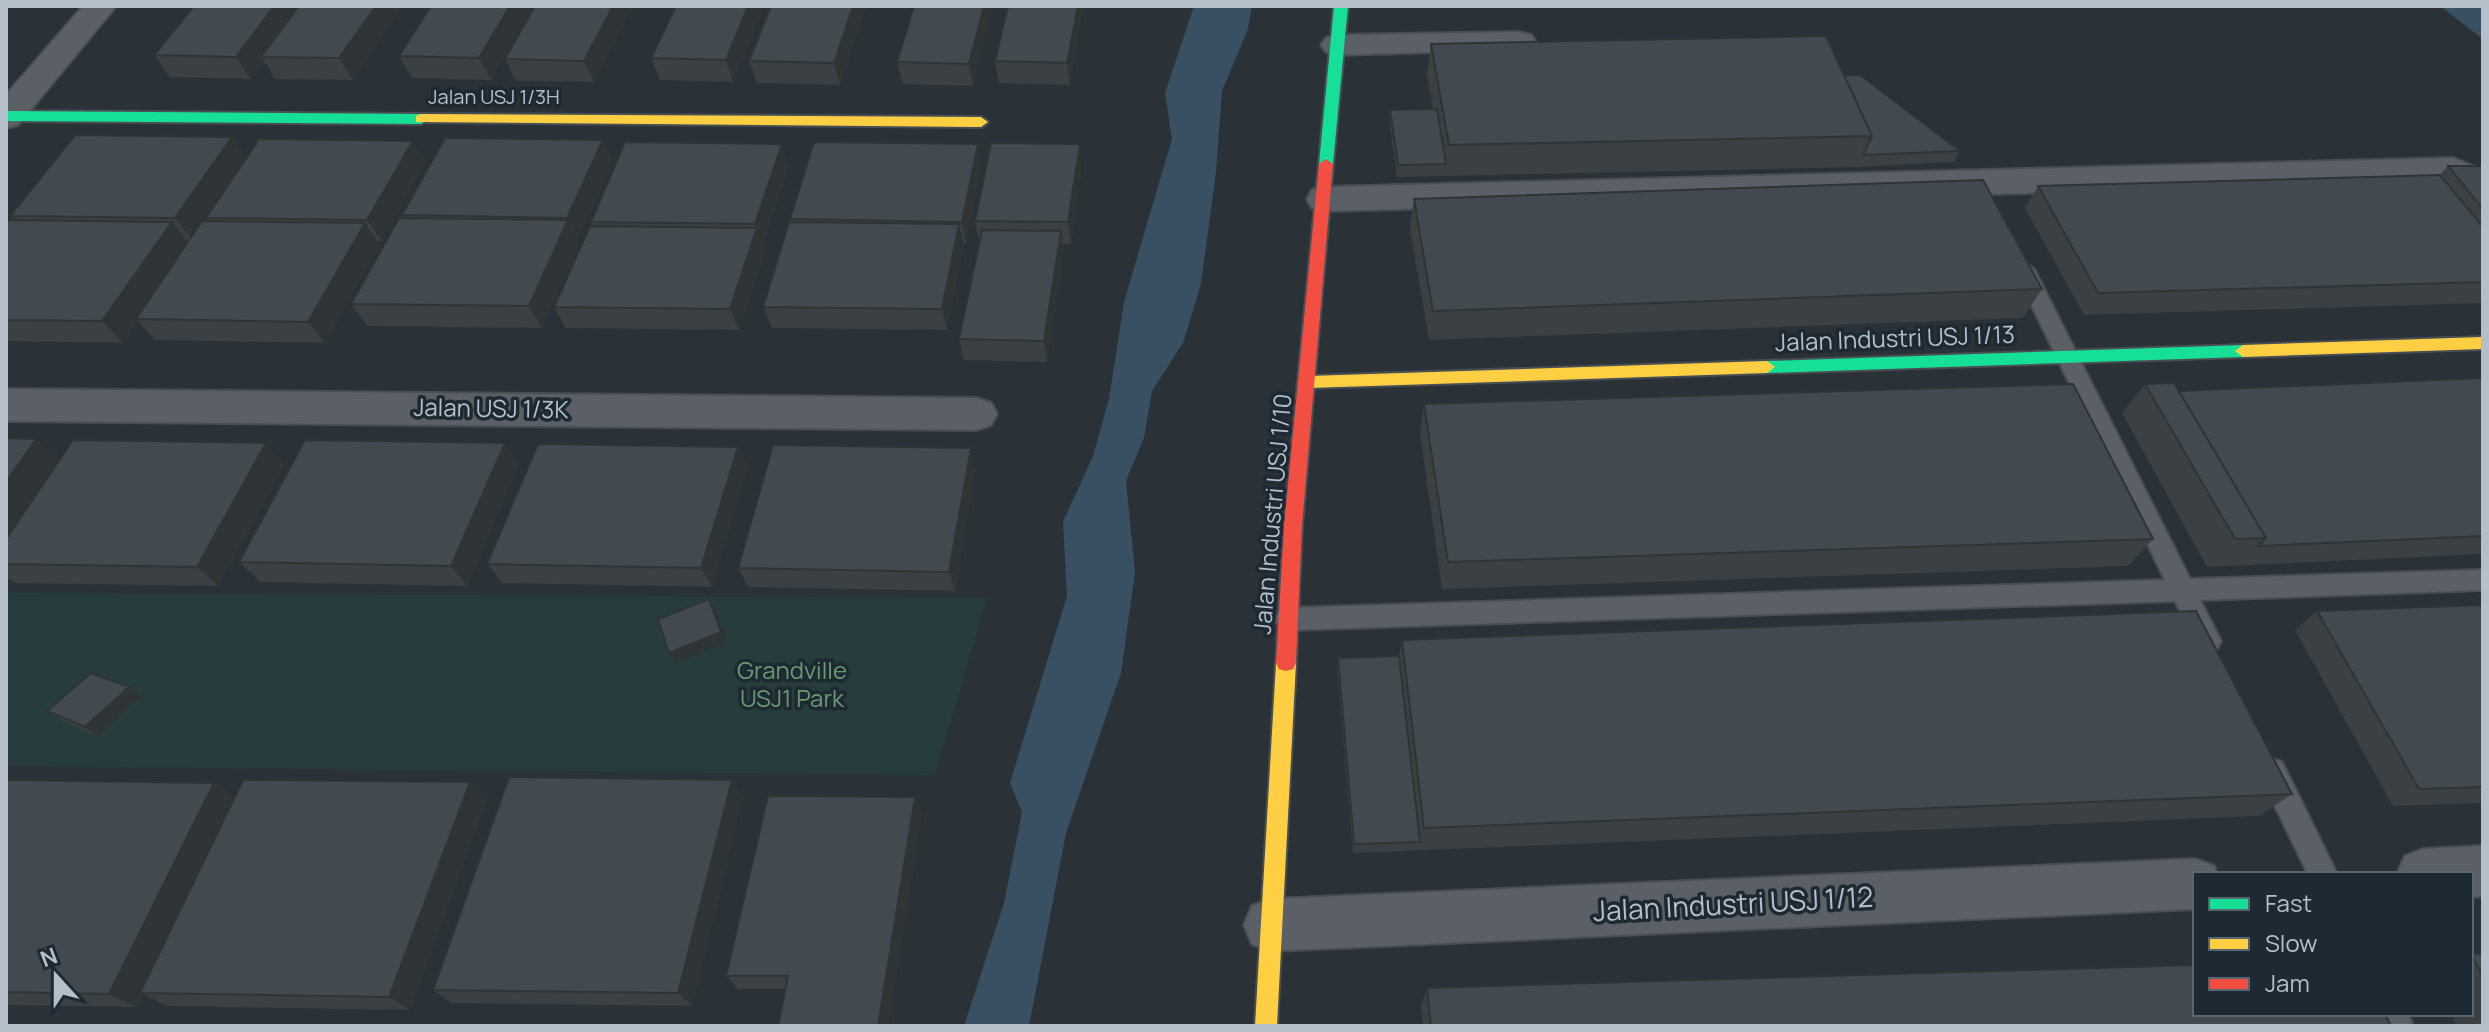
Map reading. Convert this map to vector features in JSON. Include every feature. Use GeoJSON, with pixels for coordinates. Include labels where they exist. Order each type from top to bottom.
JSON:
{"type":"FeatureCollection","features":[{"type":"Feature","properties":{"kind":"street"},"geometry":{"type":"LineString","coordinates":[[6,116],[100,6]]}},
{"type":"Feature","properties":{"kind":"street","name":"Jalan Industri USJ 1/10"},"geometry":{"type":"LineString","coordinates":[[1266,1026],[1288,619],[1341,6]]}},
{"type":"Feature","properties":{"kind":"street"},"geometry":{"type":"LineString","coordinates":[[1338,45],[1558,42]]}},
{"type":"Feature","properties":{"kind":"street"},"geometry":{"type":"LineString","coordinates":[[6,64],[51,64]]}},
{"type":"Feature","properties":{"kind":"street","name":"Jalan USJ 1/3H"},"geometry":{"type":"LineString","coordinates":[[6,116],[981,122]]}},
{"type":"Feature","properties":{"kind":"street"},"geometry":{"type":"LineString","coordinates":[[1325,199],[1988,194],[2453,170],[2483,184]]}},
{"type":"Feature","properties":{"kind":"street","name":"Jalan Industri USJ 1/13"},"geometry":{"type":"LineString","coordinates":[[1308,382],[2483,343]]}},
{"type":"Feature","properties":{"kind":"street","name":"Jalan USJ 1/3K"},"geometry":{"type":"LineString","coordinates":[[6,405],[976,414]]}},
{"type":"Feature","properties":{"kind":"street"},"geometry":{"type":"LineString","coordinates":[[2463,872],[2483,871]]}},
{"type":"Feature","properties":{"kind":"street","name":"Jalan Industri USJ 1/12"},"geometry":{"type":"LineString","coordinates":[[1271,925],[2193,884]]}},
{"type":"Feature","properties":{"kind":"lane"},"geometry":{"type":"LineString","coordinates":[[2014,248],[2218,661]]}},
{"type":"Feature","properties":{"kind":"lane"},"geometry":{"type":"LineString","coordinates":[[1288,619],[2483,580]]}},
{"type":"Feature","properties":{"kind":"lane"},"geometry":{"type":"LineString","coordinates":[[2260,746],[2322,872]]}},
{"type":"Feature","properties":{"kind":"green space","name":"Grandville USJ1 Park"},"geometry":{"type":"Polygon","coordinates":[[[6,593],[987,598],[935,775],[6,766],[6,593]]]}},
{"type":"Feature","properties":{"kind":"water"},"geometry":{"type":"Polygon","coordinates":[[[1194,6],[1252,6],[1248,29],[1222,91],[1216,172],[1201,284],[1183,343],[1152,391],[1144,438],[1126,481],[1135,572],[1121,673],[1066,833],[1029,1026],[964,1026],[1004,903],[1022,812],[1010,783],[1067,596],[1063,522],[1093,456],[1109,399],[1124,302],[1172,139],[1165,93],[1194,6]]]}},
{"type":"Feature","properties":{"kind":"water"},"geometry":{"type":"Polygon","coordinates":[[[2440,6],[2483,6],[2483,39],[2440,6]]]}},
{"type":"Feature","properties":{"kind":"building"},"geometry":{"type":"Polygon","coordinates":[[[194,6],[274,6],[236,57],[154,55],[194,6]]]}},
{"type":"Feature","properties":{"kind":"building"},"geometry":{"type":"Polygon","coordinates":[[[299,6],[376,6],[339,58],[261,57],[299,6]]]}},
{"type":"Feature","properties":{"kind":"building"},"geometry":{"type":"Polygon","coordinates":[[[431,6],[510,6],[479,58],[399,56],[431,6]]]}},
{"type":"Feature","properties":{"kind":"building"},"geometry":{"type":"Polygon","coordinates":[[[535,6],[613,6],[584,61],[505,59],[535,6]]]}},
{"type":"Feature","properties":{"kind":"building"},"geometry":{"type":"Polygon","coordinates":[[[676,6],[748,6],[726,60],[651,58],[676,6]]]}},
{"type":"Feature","properties":{"kind":"building"},"geometry":{"type":"Polygon","coordinates":[[[771,6],[853,6],[834,63],[749,61],[771,6]]]}},
{"type":"Feature","properties":{"kind":"building"},"geometry":{"type":"Polygon","coordinates":[[[914,6],[984,6],[969,64],[897,62],[914,6]]]}},
{"type":"Feature","properties":{"kind":"building"},"geometry":{"type":"Polygon","coordinates":[[[1008,6],[1078,6],[1067,63],[995,61],[1008,6]]]}},
{"type":"Feature","properties":{"kind":"building"},"geometry":{"type":"Polygon","coordinates":[[[1826,36],[1872,136],[1449,145],[1431,44],[1826,36]]]}},
{"type":"Feature","properties":{"kind":"building"},"geometry":{"type":"Polygon","coordinates":[[[1844,75],[1860,75],[1960,151],[1863,155],[1872,136],[1844,75]]]}},
{"type":"Feature","properties":{"kind":"building"},"geometry":{"type":"Polygon","coordinates":[[[1437,109],[1446,164],[1398,165],[1390,110],[1437,109]]]}},
{"type":"Feature","properties":{"kind":"building"},"geometry":{"type":"Polygon","coordinates":[[[75,135],[232,137],[175,218],[10,216],[75,135]]]}},
{"type":"Feature","properties":{"kind":"building"},"geometry":{"type":"Polygon","coordinates":[[[445,138],[603,140],[567,218],[402,215],[445,138]]]}},
{"type":"Feature","properties":{"kind":"building"},"geometry":{"type":"Polygon","coordinates":[[[259,139],[413,141],[367,220],[206,218],[259,139]]]}},
{"type":"Feature","properties":{"kind":"building"},"geometry":{"type":"Polygon","coordinates":[[[625,142],[782,144],[755,224],[591,222],[625,142]]]}},
{"type":"Feature","properties":{"kind":"building"},"geometry":{"type":"Polygon","coordinates":[[[814,142],[978,144],[962,222],[790,219],[814,142]]]}},
{"type":"Feature","properties":{"kind":"building"},"geometry":{"type":"Polygon","coordinates":[[[991,143],[1080,144],[1068,222],[975,221],[991,143]]]}},
{"type":"Feature","properties":{"kind":"building"},"geometry":{"type":"Polygon","coordinates":[[[2448,166],[2483,166],[2483,209],[2448,166]]]}},
{"type":"Feature","properties":{"kind":"building"},"geometry":{"type":"Polygon","coordinates":[[[2440,175],[2483,227],[2483,282],[2098,293],[2038,186],[2440,175]]]}},
{"type":"Feature","properties":{"kind":"building"},"geometry":{"type":"Polygon","coordinates":[[[1983,180],[2042,289],[1433,311],[1414,199],[1983,180]]]}},
{"type":"Feature","properties":{"kind":"building"},"geometry":{"type":"Polygon","coordinates":[[[399,218],[568,220],[529,306],[351,304],[399,218]]]}},
{"type":"Feature","properties":{"kind":"building"},"geometry":{"type":"Polygon","coordinates":[[[9,220],[172,222],[102,321],[6,320],[6,223],[9,220]]]}},
{"type":"Feature","properties":{"kind":"building"},"geometry":{"type":"Polygon","coordinates":[[[202,221],[365,223],[308,322],[136,319],[202,221]]]}},
{"type":"Feature","properties":{"kind":"building"},"geometry":{"type":"Polygon","coordinates":[[[789,222],[959,224],[942,309],[763,307],[789,222]]]}},
{"type":"Feature","properties":{"kind":"building"},"geometry":{"type":"Polygon","coordinates":[[[590,226],[757,228],[730,309],[554,307],[590,226]]]}},
{"type":"Feature","properties":{"kind":"building"},"geometry":{"type":"Polygon","coordinates":[[[982,230],[1061,231],[1044,341],[959,339],[982,230]]]}},
{"type":"Feature","properties":{"kind":"building"},"geometry":{"type":"Polygon","coordinates":[[[2483,378],[2483,536],[2258,546],[2266,538],[2179,391],[2483,378]]]}},
{"type":"Feature","properties":{"kind":"building"},"geometry":{"type":"Polygon","coordinates":[[[2174,383],[2266,538],[2235,539],[2145,384],[2174,383]]]}},
{"type":"Feature","properties":{"kind":"building"},"geometry":{"type":"Polygon","coordinates":[[[2073,384],[2153,539],[1448,562],[1424,404],[2073,384]]]}},
{"type":"Feature","properties":{"kind":"building"},"geometry":{"type":"Polygon","coordinates":[[[6,438],[36,439],[6,482],[6,438]]]}},
{"type":"Feature","properties":{"kind":"building"},"geometry":{"type":"Polygon","coordinates":[[[73,440],[266,443],[197,567],[6,564],[6,539],[73,440]]]}},
{"type":"Feature","properties":{"kind":"building"},"geometry":{"type":"Polygon","coordinates":[[[305,440],[505,443],[451,566],[239,562],[305,440]]]}},
{"type":"Feature","properties":{"kind":"building"},"geometry":{"type":"Polygon","coordinates":[[[538,444],[738,447],[701,568],[487,564],[538,444]]]}},
{"type":"Feature","properties":{"kind":"building"},"geometry":{"type":"Polygon","coordinates":[[[773,445],[971,448],[949,572],[738,568],[773,445]]]}},
{"type":"Feature","properties":{"kind":"building"},"geometry":{"type":"Polygon","coordinates":[[[709,599],[721,632],[669,653],[658,619],[709,599]]]}},
{"type":"Feature","properties":{"kind":"building"},"geometry":{"type":"Polygon","coordinates":[[[2483,605],[2483,787],[2419,789],[2317,611],[2483,605]]]}},
{"type":"Feature","properties":{"kind":"building"},"geometry":{"type":"Polygon","coordinates":[[[2196,611],[2292,794],[1424,828],[1402,640],[2196,611]]]}},
{"type":"Feature","properties":{"kind":"building"},"geometry":{"type":"Polygon","coordinates":[[[1399,656],[1420,842],[1354,844],[1338,658],[1399,656]]]}},
{"type":"Feature","properties":{"kind":"building"},"geometry":{"type":"Polygon","coordinates":[[[91,673],[129,687],[85,727],[47,711],[91,673]]]}},
{"type":"Feature","properties":{"kind":"building"},"geometry":{"type":"Polygon","coordinates":[[[509,777],[732,780],[678,993],[433,990],[509,777]]]}},
{"type":"Feature","properties":{"kind":"building"},"geometry":{"type":"Polygon","coordinates":[[[6,780],[214,783],[109,994],[6,992],[6,780]]]}},
{"type":"Feature","properties":{"kind":"building"},"geometry":{"type":"Polygon","coordinates":[[[243,780],[470,782],[389,997],[140,993],[243,780]]]}},
{"type":"Feature","properties":{"kind":"building"},"geometry":{"type":"Polygon","coordinates":[[[768,796],[915,797],[878,1026],[778,1026],[788,976],[726,976],[768,796]]]}},
{"type":"Feature","properties":{"kind":"building"},"geometry":{"type":"Polygon","coordinates":[[[2473,954],[2483,954],[2483,976],[2473,958],[2473,954]]]}},
{"type":"Feature","properties":{"kind":"building"},"geometry":{"type":"Polygon","coordinates":[[[2193,965],[2193,1016],[2386,1016],[2391,1026],[1431,1026],[1427,988],[2193,965]]]}},
{"type":"Feature","properties":{"kind":"traffic: fast"},"geometry":{"type":"LineString","coordinates":[[1326,164],[1341,6]]}},
{"type":"Feature","properties":{"kind":"traffic: fast"},"geometry":{"type":"LineString","coordinates":[[6,116],[421,119]]}},
{"type":"Feature","properties":{"kind":"traffic: fast"},"geometry":{"type":"LineString","coordinates":[[1767,367],[2243,351]]}},
{"type":"Feature","properties":{"kind":"traffic: slow"},"geometry":{"type":"LineString","coordinates":[[421,119],[981,122]]}},
{"type":"Feature","properties":{"kind":"traffic: slow"},"geometry":{"type":"LineString","coordinates":[[2243,351],[2483,343]]}},
{"type":"Feature","properties":{"kind":"traffic: slow"},"geometry":{"type":"LineString","coordinates":[[1308,382],[1767,367]]}},
{"type":"Feature","properties":{"kind":"traffic: slow"},"geometry":{"type":"LineString","coordinates":[[1266,1026],[1286,663]]}},
{"type":"Feature","properties":{"kind":"traffic: jam"},"geometry":{"type":"LineString","coordinates":[[1286,663],[1293,526],[1326,164]]}}]}
